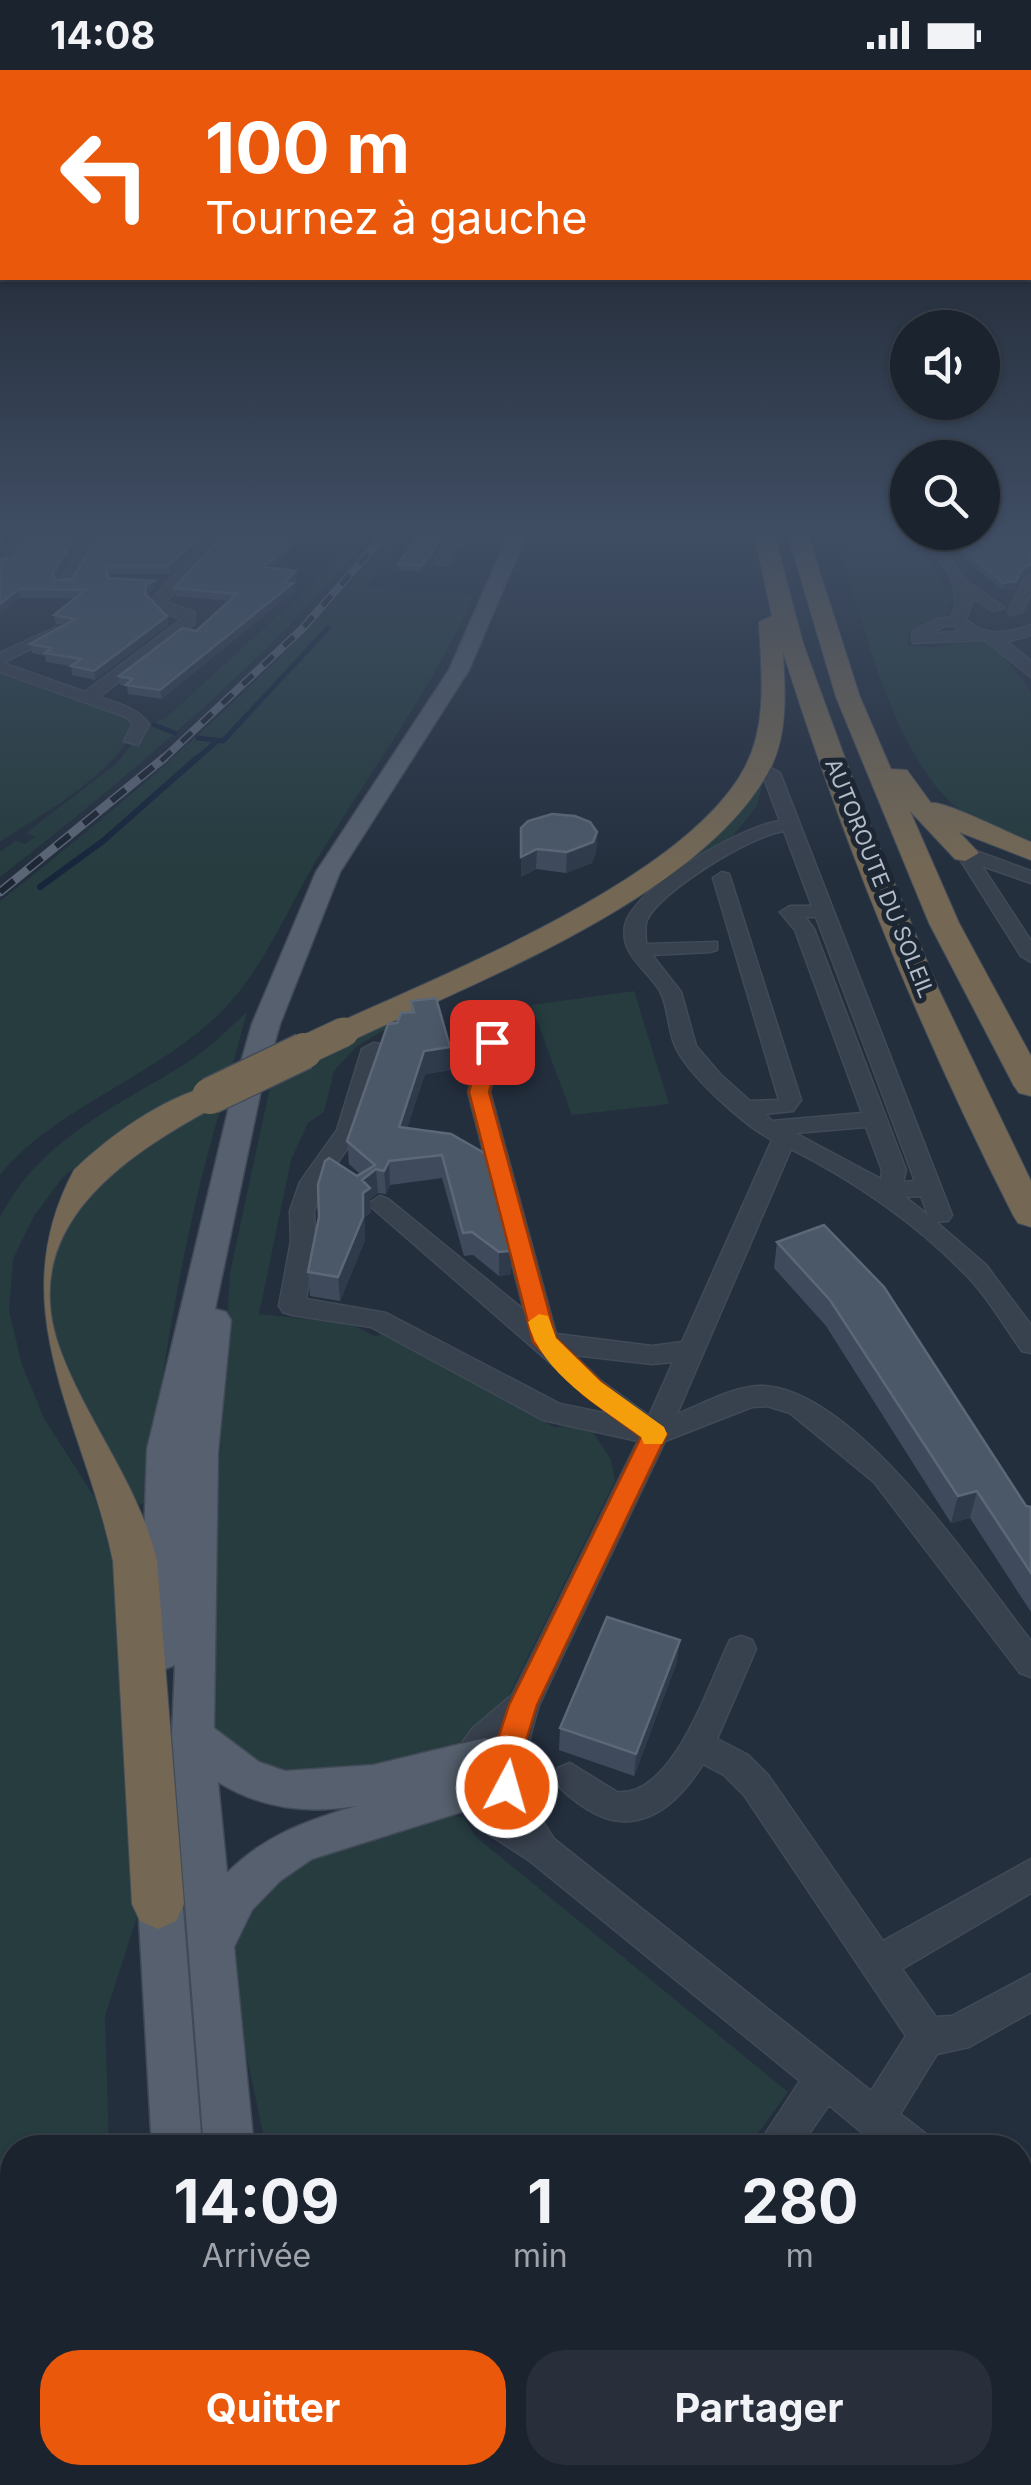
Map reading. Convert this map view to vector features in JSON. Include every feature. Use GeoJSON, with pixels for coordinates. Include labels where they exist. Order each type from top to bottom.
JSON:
{"type":"FeatureCollection","features":[{"type":"Feature","properties":{"kind":"highway"},"geometry":{"type":"LineString","coordinates":[[158,1904],[135,1561],[126,1522],[41,1351],[33,1326],[29,1277],[43,1234],[84,1178],[144,1131],[628,889],[678,857],[726,812],[760,762],[773,711],[771,642]]}},
{"type":"Feature","properties":{"kind":"highway","name":"AUTOROUTE DU SOLEIL"},"geometry":{"type":"LineString","coordinates":[[792,642],[879,888],[1031,1215]]}},
{"type":"Feature","properties":{"kind":"highway","name":"AUTOROUTE DU SOLEIL"},"geometry":{"type":"LineString","coordinates":[[831,642],[848,698],[944,923],[1031,1086]]}},
{"type":"Feature","properties":{"kind":"highway"},"geometry":{"type":"LineString","coordinates":[[848,698],[889,756],[913,800],[965,853]]}},
{"type":"Feature","properties":{"kind":"highway"},"geometry":{"type":"LineString","coordinates":[[889,756],[938,808],[962,824],[1031,852]]}},
{"type":"Feature","properties":{"kind":"main road"},"geometry":{"type":"LineString","coordinates":[[175,2135],[158,1904],[166,1448],[227,1192],[246,1090],[266,1024],[328,872],[459,670],[471,642]]}},
{"type":"Feature","properties":{"kind":"main road"},"geometry":{"type":"LineString","coordinates":[[227,1192],[200,1452],[193,1736],[228,2135]]}},
{"type":"Feature","properties":{"kind":"main road"},"geometry":{"type":"LineString","coordinates":[[193,1736],[237,1772],[266,1786],[311,1793],[480,1775]]}},
{"type":"Feature","properties":{"kind":"main road"},"geometry":{"type":"LineString","coordinates":[[209,1951],[236,1895],[264,1866],[300,1842],[480,1775]]}},
{"type":"Feature","properties":{"kind":"street"},"geometry":{"type":"LineString","coordinates":[[0,659],[35,642]]}},
{"type":"Feature","properties":{"kind":"street"},"geometry":{"type":"LineString","coordinates":[[89,697],[161,642]]}},
{"type":"Feature","properties":{"kind":"street"},"geometry":{"type":"LineString","coordinates":[[992,642],[1026,665]]}},
{"type":"Feature","properties":{"kind":"street"},"geometry":{"type":"LineString","coordinates":[[1019,642],[1017,646],[1026,665]]}},
{"type":"Feature","properties":{"kind":"street"},"geometry":{"type":"LineString","coordinates":[[0,667],[89,697],[138,719],[140,729],[132,741]]}},
{"type":"Feature","properties":{"kind":"street"},"geometry":{"type":"LineString","coordinates":[[771,773],[940,1215]]}},
{"type":"Feature","properties":{"kind":"street"},"geometry":{"type":"LineString","coordinates":[[791,825],[766,828],[746,836],[651,899],[635,924],[638,950],[670,992],[686,1046],[697,1062],[776,1133],[848,1167],[977,1271],[1031,1344]]}},
{"type":"Feature","properties":{"kind":"street"},"geometry":{"type":"LineString","coordinates":[[965,853],[1031,877]]}},
{"type":"Feature","properties":{"kind":"street"},"geometry":{"type":"LineString","coordinates":[[965,853],[1031,956]]}},
{"type":"Feature","properties":{"kind":"street"},"geometry":{"type":"LineString","coordinates":[[722,878],[790,1100],[785,1106],[745,1108]]}},
{"type":"Feature","properties":{"kind":"street"},"geometry":{"type":"LineString","coordinates":[[824,911],[790,912],[804,929],[894,1170],[893,1180],[882,1191]]}},
{"type":"Feature","properties":{"kind":"street"},"geometry":{"type":"LineString","coordinates":[[638,950],[710,946]]}},
{"type":"Feature","properties":{"kind":"street"},"geometry":{"type":"LineString","coordinates":[[489,1017],[492,1042],[479,1092],[545,1342]]}},
{"type":"Feature","properties":{"kind":"street"},"geometry":{"type":"LineString","coordinates":[[373,1049],[348,1131],[332,1168],[312,1182],[302,1211],[303,1242],[292,1306],[377,1319],[553,1413],[655,1434],[748,1397],[767,1396],[800,1406],[884,1474],[1031,1664]]}},
{"type":"Feature","properties":{"kind":"street"},"geometry":{"type":"LineString","coordinates":[[776,1133],[875,1120]]}},
{"type":"Feature","properties":{"kind":"street"},"geometry":{"type":"LineString","coordinates":[[776,1133],[690,1357],[655,1434],[523,1705],[480,1775],[496,1823],[542,1850],[896,2135]]}},
{"type":"Feature","properties":{"kind":"street"},"geometry":{"type":"LineString","coordinates":[[882,1191],[930,1188]]}},
{"type":"Feature","properties":{"kind":"street"},"geometry":{"type":"LineString","coordinates":[[380,1204],[545,1342],[592,1388],[655,1434]]}},
{"type":"Feature","properties":{"kind":"street"},"geometry":{"type":"LineString","coordinates":[[490,1296],[528,1280]]}},
{"type":"Feature","properties":{"kind":"street"},"geometry":{"type":"LineString","coordinates":[[545,1342],[690,1357]]}},
{"type":"Feature","properties":{"kind":"street"},"geometry":{"type":"LineString","coordinates":[[570,1778],[605,1803],[626,1808],[647,1801],[668,1785],[698,1745],[741,1648]]}},
{"type":"Feature","properties":{"kind":"street"},"geometry":{"type":"LineString","coordinates":[[698,1745],[736,1766],[756,1786],[927,2036]]}},
{"type":"Feature","properties":{"kind":"street"},"geometry":{"type":"LineString","coordinates":[[877,1964],[1031,1875]]}},
{"type":"Feature","properties":{"kind":"street"},"geometry":{"type":"LineString","coordinates":[[927,2036],[956,2034],[1031,1992]]}},
{"type":"Feature","properties":{"kind":"street"},"geometry":{"type":"LineString","coordinates":[[876,2118],[927,2036]]}},
{"type":"Feature","properties":{"kind":"street"},"geometry":{"type":"LineString","coordinates":[[790,2135],[825,2078]]}},
{"type":"Feature","properties":{"kind":"green space"},"geometry":{"type":"Polygon","coordinates":[[[249,642],[272,642],[150,755],[0,877],[0,852],[15,841],[25,844],[35,837],[26,833],[116,764],[145,728],[168,716],[249,642]]]}},
{"type":"Feature","properties":{"kind":"green space"},"geometry":{"type":"Polygon","coordinates":[[[294,642],[451,642],[235,997],[165,1056],[47,1131],[0,1175],[0,901],[158,771],[294,642]]]}},
{"type":"Feature","properties":{"kind":"green space"},"geometry":{"type":"Polygon","coordinates":[[[868,642],[940,647],[961,642],[995,644],[1031,692],[1031,841],[976,820],[948,800],[926,773],[892,708],[868,642]]]}},
{"type":"Feature","properties":{"kind":"green space"},"geometry":{"type":"Polygon","coordinates":[[[0,670],[125,714],[136,726],[95,777],[0,842],[0,670]]]}},
{"type":"Feature","properties":{"kind":"green space"},"geometry":{"type":"Polygon","coordinates":[[[766,768],[757,806],[733,836],[630,904],[533,958],[419,1010],[357,1046],[334,1071],[324,1112],[308,1123],[291,1160],[259,1314],[351,1324],[376,1337],[383,1332],[554,1427],[588,1424],[611,1460],[615,1481],[498,1717],[455,1752],[296,1783],[221,1744],[214,1723],[216,1530],[230,1273],[273,1073],[596,912],[766,768]]]}},
{"type":"Feature","properties":{"kind":"green space"},"geometry":{"type":"Polygon","coordinates":[[[634,991],[669,1104],[572,1115],[531,1005],[634,991]]]}},
{"type":"Feature","properties":{"kind":"green space"},"geometry":{"type":"Polygon","coordinates":[[[247,1012],[230,1074],[110,1139],[63,1177],[34,1216],[13,1259],[9,1311],[22,1365],[45,1420],[95,1498],[117,1574],[138,1914],[105,2016],[109,2135],[0,2135],[0,1218],[16,1190],[58,1146],[211,1045],[247,1012]]]}},
{"type":"Feature","properties":{"kind":"green space"},"geometry":{"type":"Polygon","coordinates":[[[224,1097],[197,1197],[176,1298],[145,1503],[132,1506],[92,1431],[58,1348],[49,1305],[49,1264],[59,1225],[83,1189],[224,1097]]]}},
{"type":"Feature","properties":{"kind":"green space"},"geometry":{"type":"Polygon","coordinates":[[[438,1814],[464,1817],[475,1836],[788,2092],[757,2135],[263,2135],[236,2006],[231,1952],[270,1872],[438,1814]]]}},
{"type":"Feature","properties":{"kind":"building"},"geometry":{"type":"Polygon","coordinates":[[[133,642],[94,671],[71,666],[81,659],[45,653],[51,648],[30,644],[133,642]]]}},
{"type":"Feature","properties":{"kind":"building"},"geometry":{"type":"Polygon","coordinates":[[[164,642],[220,642],[160,690],[126,685],[133,679],[119,676],[164,642]]]}},
{"type":"Feature","properties":{"kind":"building"},"geometry":{"type":"Polygon","coordinates":[[[552,814],[590,822],[597,832],[593,842],[567,852],[537,849],[521,857],[521,828],[528,821],[552,814]]]}},
{"type":"Feature","properties":{"kind":"building"},"geometry":{"type":"Polygon","coordinates":[[[436,998],[450,1047],[424,1051],[399,1127],[451,1134],[486,1154],[511,1251],[499,1252],[472,1232],[463,1233],[442,1155],[389,1161],[384,1171],[376,1169],[362,1180],[370,1188],[363,1193],[363,1217],[338,1277],[308,1272],[319,1217],[318,1185],[325,1161],[329,1158],[357,1176],[375,1165],[347,1141],[388,1024],[397,1023],[401,1013],[414,1012],[411,1001],[436,998]]]}},
{"type":"Feature","properties":{"kind":"building"},"geometry":{"type":"Polygon","coordinates":[[[824,1225],[884,1287],[1026,1506],[1031,1507],[1031,1573],[977,1491],[958,1496],[830,1300],[777,1242],[824,1225]]]}},
{"type":"Feature","properties":{"kind":"building"},"geometry":{"type":"Polygon","coordinates":[[[607,1617],[680,1640],[636,1754],[560,1728],[607,1617]]]}},
{"type":"Feature","properties":{"kind":"waterway"},"geometry":{"type":"LineString","coordinates":[[198,738],[223,741],[315,642]]}},
{"type":"Feature","properties":{"kind":"waterway"},"geometry":{"type":"LineString","coordinates":[[154,725],[175,733]]}},
{"type":"Feature","properties":{"kind":"waterway"},"geometry":{"type":"LineString","coordinates":[[194,761],[216,742]]}},
{"type":"Feature","properties":{"kind":"waterway"},"geometry":{"type":"LineString","coordinates":[[40,887],[103,841],[197,758]]}},
{"type":"Feature","properties":{"kind":"railway"},"geometry":{"type":"LineString","coordinates":[[161,761],[288,642]]}},
{"type":"Feature","properties":{"kind":"railway"},"geometry":{"type":"LineString","coordinates":[[0,892],[164,758]]}},
{"type":"Feature","properties":{"kind":"slow traffic"},"geometry":{"type":"LineString","coordinates":[[539,1322],[545,1342],[592,1388],[655,1434],[653,1437]]}},
{"type":"Feature","properties":{"kind":"route"},"geometry":{"type":"LineString","coordinates":[[492,1042],[479,1092],[545,1342],[592,1388],[655,1434],[523,1705],[504,1771],[507,1787]]}}]}
